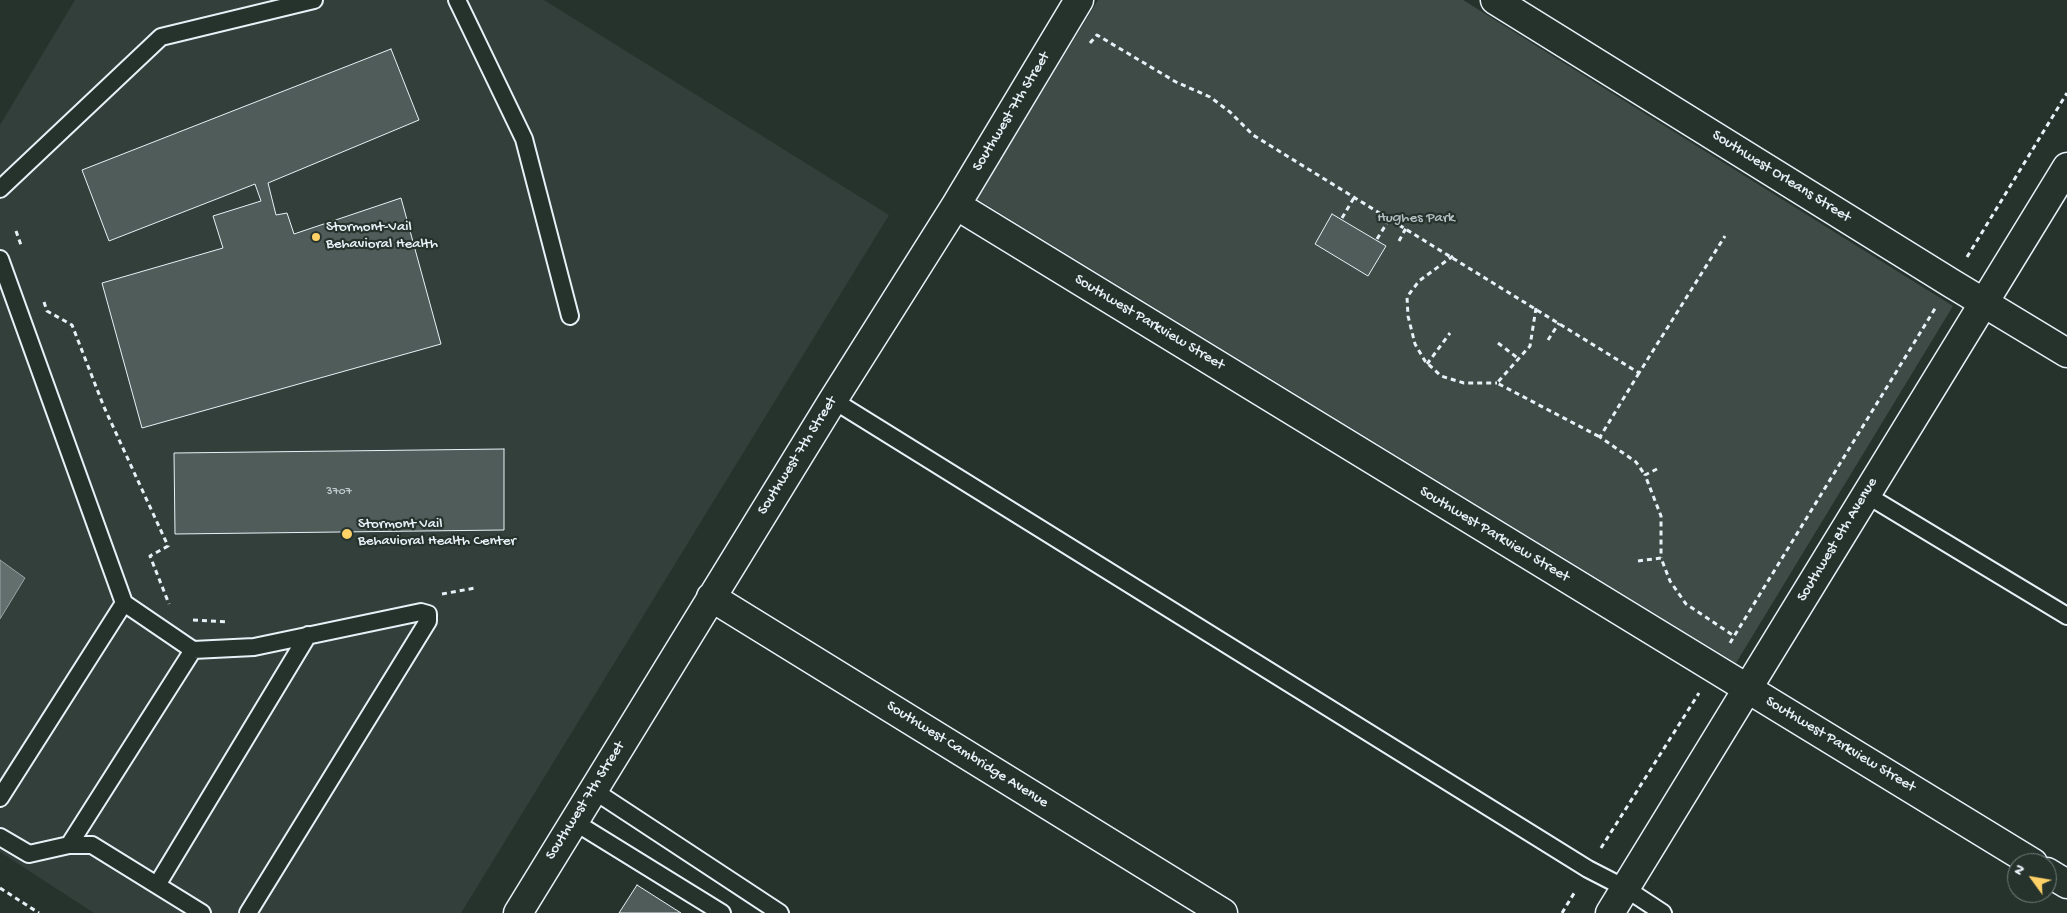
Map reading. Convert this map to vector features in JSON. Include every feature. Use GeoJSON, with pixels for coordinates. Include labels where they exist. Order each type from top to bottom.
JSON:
{"type":"FeatureCollection","features":[{"type":"Feature","properties":{"kind":"street","name":"Southwest 7th Street"},"geometry":{"type":"LineString","coordinates":[[518,913],[711,597],[956,205],[1079,0]]}},
{"type":"Feature","properties":{"kind":"street","name":"Southwest Orleans Street"},"geometry":{"type":"LineString","coordinates":[[1495,0],[1983,303],[2067,353]]}},
{"type":"Feature","properties":{"kind":"street","name":"Southwest 8th Avenue"},"geometry":{"type":"LineString","coordinates":[[1610,913],[2067,167]]}},
{"type":"Feature","properties":{"kind":"street","name":"Southwest Parkview Street"},"geometry":{"type":"LineString","coordinates":[[956,205],[2017,853]]}},
{"type":"Feature","properties":{"kind":"street","name":"Southwest Cambridge Avenue"},"geometry":{"type":"LineString","coordinates":[[711,597],[1223,913]]}},
{"type":"Feature","properties":{"kind":"lane"},"geometry":{"type":"LineString","coordinates":[[0,189],[161,37],[314,0]]}},
{"type":"Feature","properties":{"kind":"lane"},"geometry":{"type":"LineString","coordinates":[[457,0],[524,139],[570,316]]}},
{"type":"Feature","properties":{"kind":"lane"},"geometry":{"type":"LineString","coordinates":[[0,259],[124,603],[193,650],[254,647],[421,612],[428,614],[428,621],[248,913]]}},
{"type":"Feature","properties":{"kind":"lane"},"geometry":{"type":"LineString","coordinates":[[833,400],[1588,869],[1625,888],[1663,913]]}},
{"type":"Feature","properties":{"kind":"lane"},"geometry":{"type":"LineString","coordinates":[[1865,494],[2067,616]]}},
{"type":"Feature","properties":{"kind":"lane"},"geometry":{"type":"LineString","coordinates":[[0,798],[124,603]]}},
{"type":"Feature","properties":{"kind":"lane"},"geometry":{"type":"LineString","coordinates":[[157,885],[308,636]]}},
{"type":"Feature","properties":{"kind":"lane"},"geometry":{"type":"LineString","coordinates":[[69,845],[193,650]]}},
{"type":"Feature","properties":{"kind":"lane"},"geometry":{"type":"LineString","coordinates":[[593,790],[780,913]]}},
{"type":"Feature","properties":{"kind":"lane"},"geometry":{"type":"LineString","coordinates":[[573,822],[722,913]]}},
{"type":"Feature","properties":{"kind":"lane"},"geometry":{"type":"LineString","coordinates":[[0,838],[29,854],[69,845],[92,845],[202,913]]}},
{"type":"Feature","properties":{"kind":"path"},"geometry":{"type":"LineString","coordinates":[[1090,44],[1097,35],[1176,82],[1210,97],[1230,112],[1253,135],[1453,256],[1639,373]]}},
{"type":"Feature","properties":{"kind":"path"},"geometry":{"type":"LineString","coordinates":[[1562,913],[2067,93]]}},
{"type":"Feature","properties":{"kind":"path"},"geometry":{"type":"LineString","coordinates":[[1342,218],[1355,196]]}},
{"type":"Feature","properties":{"kind":"path"},"geometry":{"type":"LineString","coordinates":[[1377,239],[1390,218]]}},
{"type":"Feature","properties":{"kind":"path"},"geometry":{"type":"LineString","coordinates":[[1399,241],[1406,228]]}},
{"type":"Feature","properties":{"kind":"path"},"geometry":{"type":"LineString","coordinates":[[16,231],[23,249]]}},
{"type":"Feature","properties":{"kind":"path"},"geometry":{"type":"LineString","coordinates":[[1600,437],[1725,236]]}},
{"type":"Feature","properties":{"kind":"path"},"geometry":{"type":"LineString","coordinates":[[1453,256],[1419,281],[1407,297],[1408,316],[1415,344],[1427,364],[1441,376],[1464,383],[1497,383],[1600,437],[1636,462],[1645,475],[1661,516],[1661,558],[1670,581],[1686,604],[1734,636]]}},
{"type":"Feature","properties":{"kind":"path"},"geometry":{"type":"LineString","coordinates":[[40,294],[47,311],[72,325],[104,407],[168,546],[150,556],[172,610]]}},
{"type":"Feature","properties":{"kind":"path"},"geometry":{"type":"LineString","coordinates":[[1497,383],[1530,346],[1536,308]]}},
{"type":"Feature","properties":{"kind":"path"},"geometry":{"type":"LineString","coordinates":[[1548,340],[1559,323]]}},
{"type":"Feature","properties":{"kind":"path"},"geometry":{"type":"LineString","coordinates":[[1427,364],[1450,333]]}},
{"type":"Feature","properties":{"kind":"path"},"geometry":{"type":"LineString","coordinates":[[1498,343],[1519,359]]}},
{"type":"Feature","properties":{"kind":"path"},"geometry":{"type":"LineString","coordinates":[[1645,475],[1657,469]]}},
{"type":"Feature","properties":{"kind":"path"},"geometry":{"type":"LineString","coordinates":[[1638,561],[1661,558]]}},
{"type":"Feature","properties":{"kind":"path"},"geometry":{"type":"LineString","coordinates":[[437,595],[475,588]]}},
{"type":"Feature","properties":{"kind":"path"},"geometry":{"type":"LineString","coordinates":[[184,620],[231,622]]}},
{"type":"Feature","properties":{"kind":"path"},"geometry":{"type":"LineString","coordinates":[[0,888],[39,913]]}},
{"type":"Feature","properties":{"kind":"shaded area","name":"Stormont Vail Behavioral Health Center"},"geometry":{"type":"Polygon","coordinates":[[[75,0],[544,0],[889,215],[461,913],[94,913],[0,852],[0,125],[75,0]]]}},
{"type":"Feature","properties":{"kind":"shaded area"},"geometry":{"type":"Polygon","coordinates":[[[0,560],[25,578],[0,619],[0,560]]]}},
{"type":"Feature","properties":{"kind":"green space","name":"Hughes Park"},"geometry":{"type":"Polygon","coordinates":[[[1098,0],[1463,0],[1953,306],[1736,663],[977,199],[1098,0]]]}},
{"type":"Feature","properties":{"kind":"building","name":"Stormont-Vail Behavioral Health"},"geometry":{"type":"Polygon","coordinates":[[[391,49],[419,120],[268,183],[276,215],[287,213],[294,234],[401,198],[441,344],[142,428],[102,283],[223,248],[213,216],[261,201],[255,184],[109,241],[82,170],[391,49]]]}},
{"type":"Feature","properties":{"kind":"building"},"geometry":{"type":"Polygon","coordinates":[[[1332,214],[1386,246],[1368,276],[1315,244],[1332,214]]]}},
{"type":"Feature","properties":{"kind":"building"},"geometry":{"type":"Polygon","coordinates":[[[504,449],[504,530],[175,534],[174,453],[504,449]]]}},
{"type":"Feature","properties":{"kind":"building"},"geometry":{"type":"Polygon","coordinates":[[[637,885],[681,913],[619,913],[637,885]]]}},
{"type":"Feature","properties":{"kind":"place","name":"Stormont-Vail Behavioral Health"},"geometry":{"type":"Point","coordinates":[316,237]}},
{"type":"Feature","properties":{"kind":"place","name":"Stormont Vail Behavioral Health Center"},"geometry":{"type":"Point","coordinates":[347,534]}}]}
